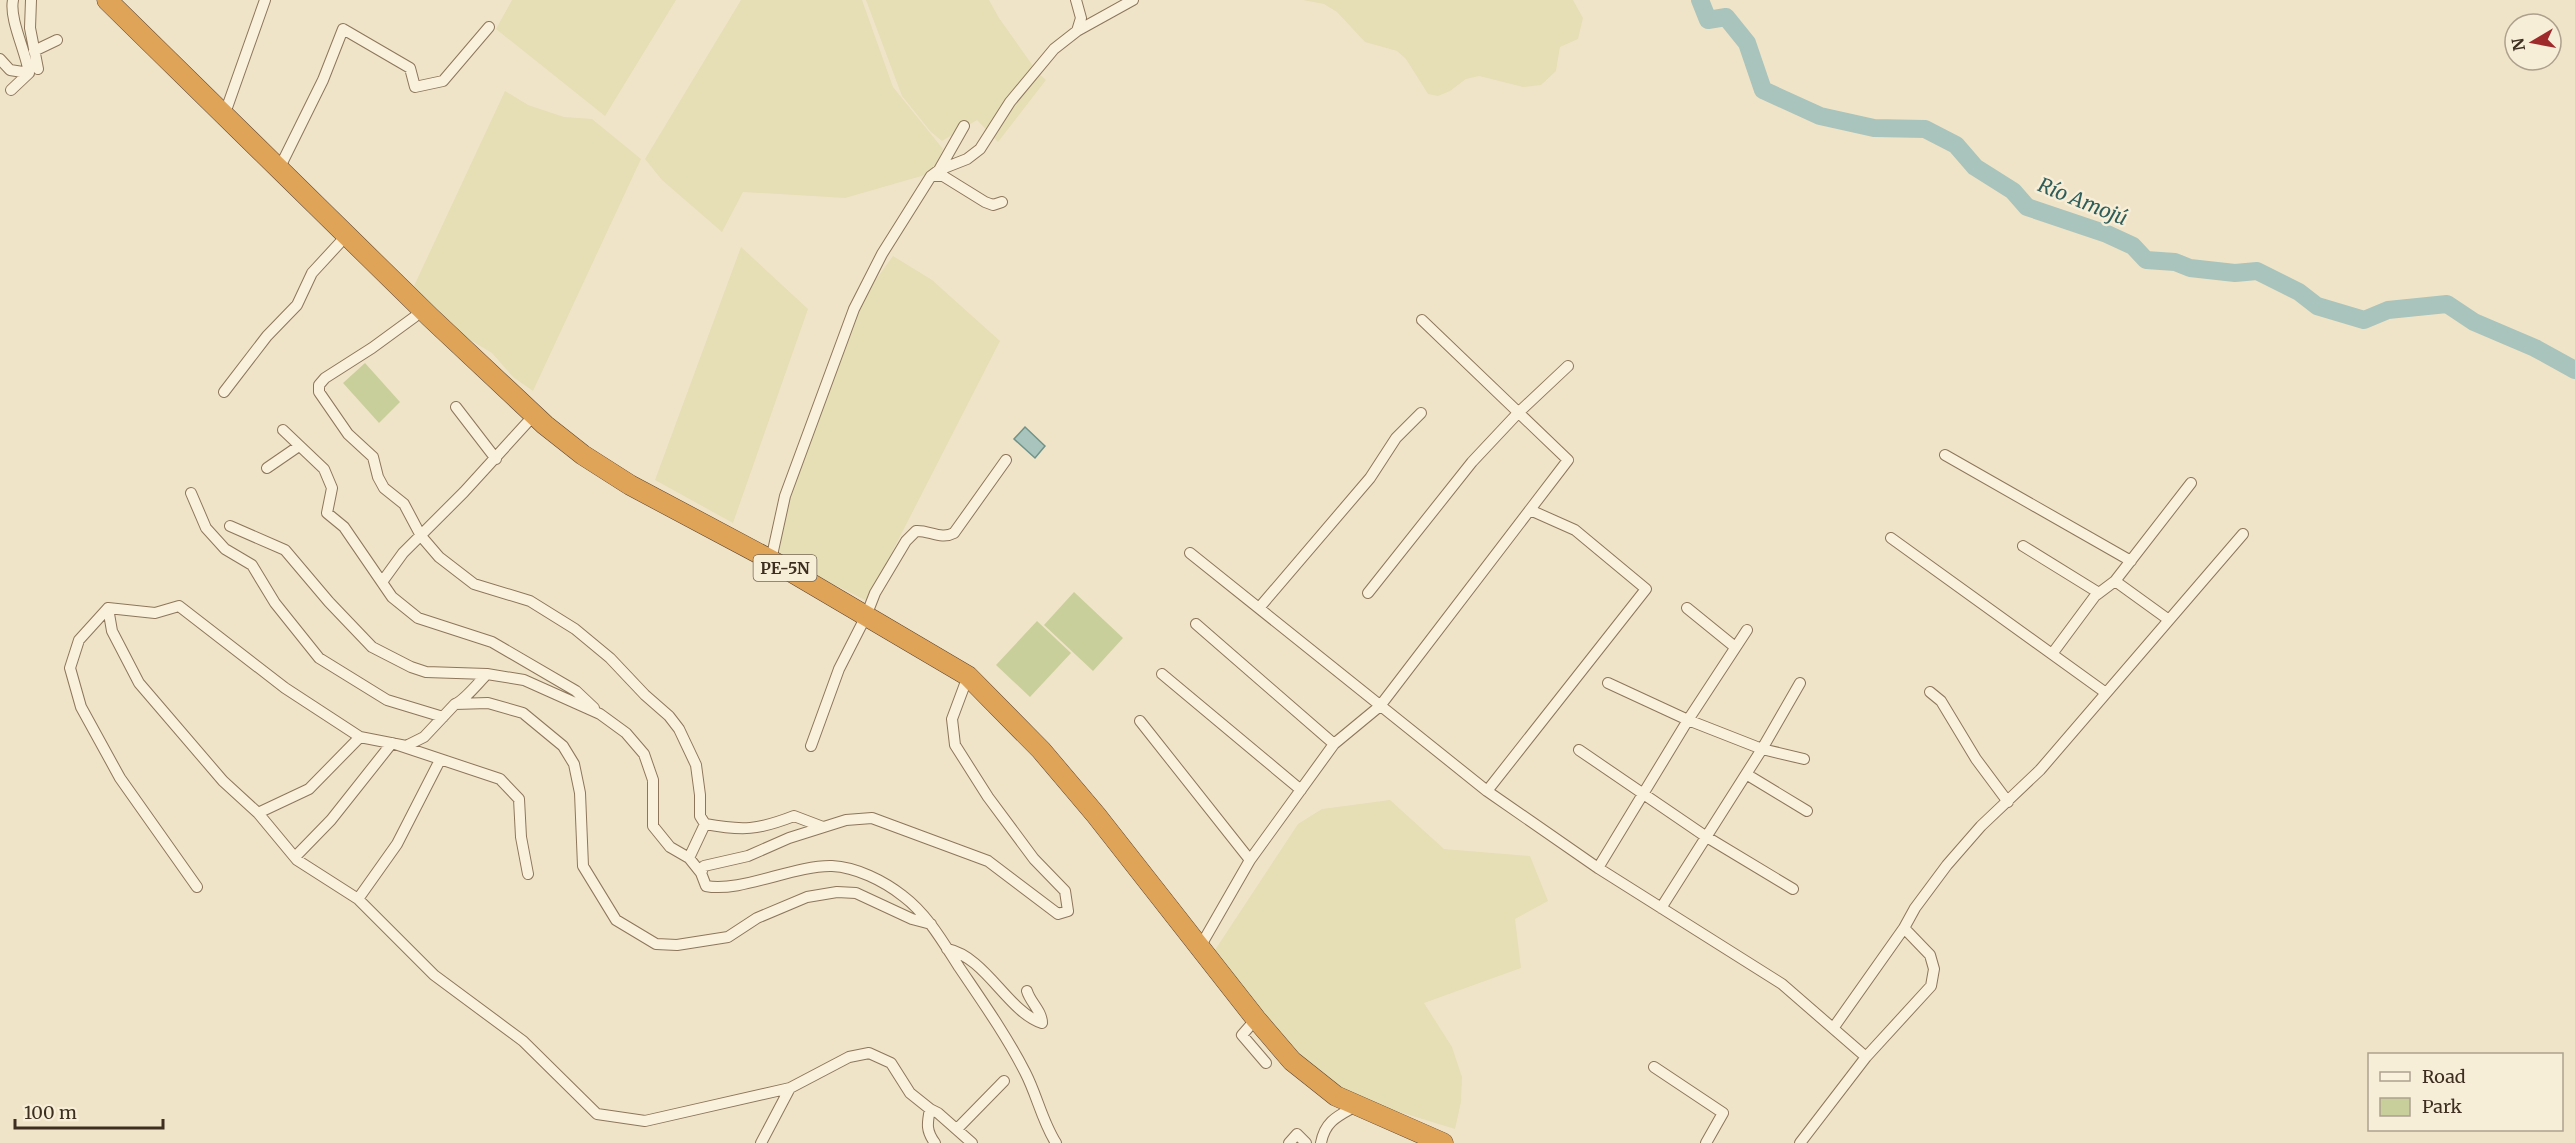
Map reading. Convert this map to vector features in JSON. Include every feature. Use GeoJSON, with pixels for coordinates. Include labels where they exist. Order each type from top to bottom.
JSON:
{"type":"FeatureCollection","features":[{"type":"Feature","properties":{"kind":"highway","name":"PE-5N"},"geometry":{"type":"LineString","coordinates":[[107,0],[424,310],[545,425],[583,455],[630,485],[771,560],[968,676],[1047,757],[1096,815],[1256,1019],[1292,1061],[1315,1082],[1336,1096],[1443,1143]]}},
{"type":"Feature","properties":{"kind":"street"},"geometry":{"type":"LineString","coordinates":[[13,0],[14,16],[33,71]]}},
{"type":"Feature","properties":{"kind":"street"},"geometry":{"type":"LineString","coordinates":[[11,90],[33,71],[34,51],[30,28],[32,0]]}},
{"type":"Feature","properties":{"kind":"street"},"geometry":{"type":"LineString","coordinates":[[224,116],[265,0]]}},
{"type":"Feature","properties":{"kind":"street"},"geometry":{"type":"LineString","coordinates":[[1076,0],[1081,18],[1077,31]]}},
{"type":"Feature","properties":{"kind":"street"},"geometry":{"type":"LineString","coordinates":[[935,173],[967,159],[980,149],[1016,94],[1054,49],[1077,31],[1133,0]]}},
{"type":"Feature","properties":{"kind":"street"},"geometry":{"type":"LineString","coordinates":[[279,169],[323,80],[343,28],[410,68],[415,87],[443,81],[489,27]]}},
{"type":"Feature","properties":{"kind":"street"},"geometry":{"type":"LineString","coordinates":[[34,51],[57,40]]}},
{"type":"Feature","properties":{"kind":"street"},"geometry":{"type":"LineString","coordinates":[[0,59],[10,70],[33,71]]}},
{"type":"Feature","properties":{"kind":"street"},"geometry":{"type":"LineString","coordinates":[[771,560],[785,496],[854,309],[882,254],[964,126]]}},
{"type":"Feature","properties":{"kind":"street"},"geometry":{"type":"LineString","coordinates":[[935,173],[985,202],[993,205],[1002,201]]}},
{"type":"Feature","properties":{"kind":"street"},"geometry":{"type":"LineString","coordinates":[[224,392],[267,336],[297,305],[312,273],[348,235]]}},
{"type":"Feature","properties":{"kind":"street"},"geometry":{"type":"LineString","coordinates":[[424,310],[372,348],[325,378],[319,385],[319,392],[348,434],[374,457],[378,477],[384,488],[404,504],[421,536],[438,557],[474,584],[530,602],[575,629],[610,658],[645,695],[669,716],[679,729],[696,765],[700,816],[705,824],[744,830],[766,827],[794,816],[823,827]]}},
{"type":"Feature","properties":{"kind":"street"},"geometry":{"type":"LineString","coordinates":[[1200,947],[1250,860],[1334,744],[1380,706],[1568,460],[1422,320]]}},
{"type":"Feature","properties":{"kind":"street"},"geometry":{"type":"LineString","coordinates":[[1368,593],[1472,462],[1518,413],[1568,366]]}},
{"type":"Feature","properties":{"kind":"street"},"geometry":{"type":"LineString","coordinates":[[456,407],[496,459]]}},
{"type":"Feature","properties":{"kind":"street"},"geometry":{"type":"LineString","coordinates":[[1259,608],[1370,478],[1396,438],[1421,413]]}},
{"type":"Feature","properties":{"kind":"street"},"geometry":{"type":"LineString","coordinates":[[382,582],[398,559],[496,459],[535,414]]}},
{"type":"Feature","properties":{"kind":"street"},"geometry":{"type":"LineString","coordinates":[[283,430],[324,469],[332,488],[327,513],[344,527],[392,597],[418,618],[492,642],[576,691],[600,714],[626,733],[644,754],[653,780],[653,826],[670,847],[688,858],[701,873],[706,886],[719,888],[832,866],[865,873],[903,896],[931,924],[987,1008],[1025,1073],[1047,1129],[1056,1143]]}},
{"type":"Feature","properties":{"kind":"street"},"geometry":{"type":"LineString","coordinates":[[267,468],[299,446]]}},
{"type":"Feature","properties":{"kind":"street"},"geometry":{"type":"LineString","coordinates":[[1944,455],[2131,561]]}},
{"type":"Feature","properties":{"kind":"street"},"geometry":{"type":"LineString","coordinates":[[811,746],[839,669],[875,593],[910,536],[919,531],[944,536],[954,533],[1006,459]]}},
{"type":"Feature","properties":{"kind":"street"},"geometry":{"type":"LineString","coordinates":[[2052,654],[2099,593],[2115,581],[2191,483]]}},
{"type":"Feature","properties":{"kind":"street"},"geometry":{"type":"LineString","coordinates":[[191,493],[206,528],[225,549],[252,565],[275,603],[319,658],[387,700],[443,717]]}},
{"type":"Feature","properties":{"kind":"street"},"geometry":{"type":"LineString","coordinates":[[1487,790],[1646,590],[1575,530],[1530,510]]}},
{"type":"Feature","properties":{"kind":"street"},"geometry":{"type":"LineString","coordinates":[[230,526],[285,550],[329,603],[372,647],[411,667],[426,672],[487,674],[531,682],[600,714]]}},
{"type":"Feature","properties":{"kind":"street"},"geometry":{"type":"LineString","coordinates":[[1834,1027],[1947,865],[1981,826],[2040,770],[2243,534]]}},
{"type":"Feature","properties":{"kind":"street"},"geometry":{"type":"LineString","coordinates":[[1890,538],[2106,693]]}},
{"type":"Feature","properties":{"kind":"street"},"geometry":{"type":"LineString","coordinates":[[2024,546],[2099,593]]}},
{"type":"Feature","properties":{"kind":"street"},"geometry":{"type":"LineString","coordinates":[[1190,553],[1487,790],[1598,868],[1782,984],[1866,1057]]}},
{"type":"Feature","properties":{"kind":"street"},"geometry":{"type":"LineString","coordinates":[[2115,581],[2169,620]]}},
{"type":"Feature","properties":{"kind":"street"},"geometry":{"type":"LineString","coordinates":[[108,608],[154,613],[179,606],[285,688],[360,737],[406,746],[424,737],[487,674]]}},
{"type":"Feature","properties":{"kind":"street"},"geometry":{"type":"LineString","coordinates":[[108,608],[112,631],[139,682],[223,781],[258,813],[295,857],[358,899],[434,975],[523,1041],[597,1114],[645,1121],[790,1088],[849,1057],[869,1053],[891,1063],[910,1093],[972,1143]]}},
{"type":"Feature","properties":{"kind":"street"},"geometry":{"type":"LineString","coordinates":[[108,608],[79,640],[70,668],[81,707],[120,778],[197,886]]}},
{"type":"Feature","properties":{"kind":"street"},"geometry":{"type":"LineString","coordinates":[[1687,608],[1735,647]]}},
{"type":"Feature","properties":{"kind":"street"},"geometry":{"type":"LineString","coordinates":[[1196,624],[1334,744]]}},
{"type":"Feature","properties":{"kind":"street"},"geometry":{"type":"LineString","coordinates":[[1598,868],[1688,720],[1747,630]]}},
{"type":"Feature","properties":{"kind":"street"},"geometry":{"type":"LineString","coordinates":[[1162,674],[1301,789]]}},
{"type":"Feature","properties":{"kind":"street"},"geometry":{"type":"LineString","coordinates":[[701,873],[704,866],[748,856],[823,827],[846,820],[872,818],[988,861],[1058,914],[1068,911],[1065,891],[1034,859],[988,797],[955,745],[952,719],[968,676]]}},
{"type":"Feature","properties":{"kind":"street"},"geometry":{"type":"LineString","coordinates":[[1608,683],[1688,720],[1762,749],[1804,759]]}},
{"type":"Feature","properties":{"kind":"street"},"geometry":{"type":"LineString","coordinates":[[1661,908],[1762,749],[1800,683]]}},
{"type":"Feature","properties":{"kind":"street"},"geometry":{"type":"LineString","coordinates":[[1930,692],[1941,701],[1976,759],[2008,802]]}},
{"type":"Feature","properties":{"kind":"street"},"geometry":{"type":"LineString","coordinates":[[455,704],[488,703],[523,713],[563,746],[573,764],[580,793],[583,866],[616,920],[657,944],[677,945],[728,937],[757,918],[807,897],[837,892],[856,893],[912,919],[931,924]]}},
{"type":"Feature","properties":{"kind":"street"},"geometry":{"type":"LineString","coordinates":[[1140,721],[1250,860]]}},
{"type":"Feature","properties":{"kind":"street"},"geometry":{"type":"LineString","coordinates":[[258,813],[309,789],[360,737]]}},
{"type":"Feature","properties":{"kind":"street"},"geometry":{"type":"LineString","coordinates":[[392,743],[500,779],[519,799],[521,837],[528,874]]}},
{"type":"Feature","properties":{"kind":"street"},"geometry":{"type":"LineString","coordinates":[[295,857],[331,820],[392,743]]}},
{"type":"Feature","properties":{"kind":"street"},"geometry":{"type":"LineString","coordinates":[[1579,750],[1705,836],[1793,889]]}},
{"type":"Feature","properties":{"kind":"street"},"geometry":{"type":"LineString","coordinates":[[358,899],[398,844],[440,760]]}},
{"type":"Feature","properties":{"kind":"street"},"geometry":{"type":"LineString","coordinates":[[1746,774],[1807,811]]}},
{"type":"Feature","properties":{"kind":"street"},"geometry":{"type":"LineString","coordinates":[[688,858],[705,824]]}},
{"type":"Feature","properties":{"kind":"street"},"geometry":{"type":"LineString","coordinates":[[1800,1143],[1866,1057],[1930,986],[1934,969],[1930,956],[1904,928]]}},
{"type":"Feature","properties":{"kind":"street"},"geometry":{"type":"LineString","coordinates":[[947,949],[958,951],[974,962],[1015,1004],[1042,1023],[1042,1018],[1027,991]]}},
{"type":"Feature","properties":{"kind":"street"},"geometry":{"type":"LineString","coordinates":[[1256,1019],[1242,1035],[1266,1063]]}},
{"type":"Feature","properties":{"kind":"street"},"geometry":{"type":"LineString","coordinates":[[1654,1067],[1724,1113],[1706,1143]]}},
{"type":"Feature","properties":{"kind":"street"},"geometry":{"type":"LineString","coordinates":[[957,1129],[1004,1081]]}},
{"type":"Feature","properties":{"kind":"street"},"geometry":{"type":"LineString","coordinates":[[761,1143],[790,1088]]}},
{"type":"Feature","properties":{"kind":"street"},"geometry":{"type":"LineString","coordinates":[[1321,1143],[1330,1121],[1356,1106]]}},
{"type":"Feature","properties":{"kind":"street"},"geometry":{"type":"LineString","coordinates":[[930,1109],[928,1134],[935,1143]]}},
{"type":"Feature","properties":{"kind":"street"},"geometry":{"type":"LineString","coordinates":[[1289,1143],[1297,1134],[1306,1143]]}},
{"type":"Feature","properties":{"kind":"shaded area"},"geometry":{"type":"Polygon","coordinates":[[[512,0],[676,0],[605,116],[496,29],[512,0]]]}},
{"type":"Feature","properties":{"kind":"shaded area"},"geometry":{"type":"Polygon","coordinates":[[[741,0],[862,0],[893,87],[943,149],[932,173],[845,198],[743,192],[722,232],[662,180],[645,159],[741,0]]]}},
{"type":"Feature","properties":{"kind":"shaded area"},"geometry":{"type":"Polygon","coordinates":[[[866,0],[989,0],[1038,73],[1046,80],[998,142],[977,120],[942,141],[931,132],[902,96],[866,0]]]}},
{"type":"Feature","properties":{"kind":"shaded area"},"geometry":{"type":"Polygon","coordinates":[[[1303,0],[1573,0],[1583,18],[1578,39],[1560,47],[1556,71],[1541,85],[1523,87],[1479,76],[1466,79],[1450,91],[1438,96],[1428,94],[1406,59],[1397,51],[1365,42],[1337,12],[1324,4],[1303,0]]]}},
{"type":"Feature","properties":{"kind":"shaded area"},"geometry":{"type":"Polygon","coordinates":[[[505,91],[528,105],[564,117],[592,119],[641,159],[533,391],[513,377],[492,353],[460,334],[414,286],[505,91]]]}},
{"type":"Feature","properties":{"kind":"shaded area"},"geometry":{"type":"Polygon","coordinates":[[[741,247],[808,309],[733,523],[655,480],[741,247]]]}},
{"type":"Feature","properties":{"kind":"shaded area"},"geometry":{"type":"Polygon","coordinates":[[[893,256],[932,280],[1000,341],[867,601],[779,557],[785,503],[855,317],[874,282],[893,256]]]}},
{"type":"Feature","properties":{"kind":"shaded area"},"geometry":{"type":"Polygon","coordinates":[[[1390,800],[1444,849],[1530,856],[1548,901],[1515,919],[1521,968],[1424,1003],[1452,1047],[1462,1077],[1461,1102],[1455,1129],[1360,1100],[1300,1064],[1250,1005],[1215,950],[1298,824],[1322,809],[1390,800]]]}},
{"type":"Feature","properties":{"kind":"green space"},"geometry":{"type":"Polygon","coordinates":[[[365,363],[400,402],[379,423],[343,383],[365,363]]]}},
{"type":"Feature","properties":{"kind":"green space"},"geometry":{"type":"Polygon","coordinates":[[[1074,592],[1123,638],[1093,671],[1044,625],[1074,592]]]}},
{"type":"Feature","properties":{"kind":"green space"},"geometry":{"type":"Polygon","coordinates":[[[1037,621],[1071,653],[1030,697],[996,665],[1037,621]]]}},
{"type":"Feature","properties":{"kind":"water"},"geometry":{"type":"Polygon","coordinates":[[[1025,427],[1045,446],[1035,458],[1014,439],[1025,427]]]}},
{"type":"Feature","properties":{"kind":"waterway","name":"Río Amojú"},"geometry":{"type":"LineString","coordinates":[[1700,0],[1708,20],[1726,17],[1747,43],[1763,90],[1820,116],[1874,128],[1925,129],[1956,145],[1975,167],[2013,191],[2027,207],[2107,234],[2133,246],[2146,260],[2175,262],[2190,268],[2235,273],[2257,271],[2299,292],[2317,306],[2364,320],[2388,310],[2447,304],[2474,322],[2535,348],[2575,370]]}}]}
